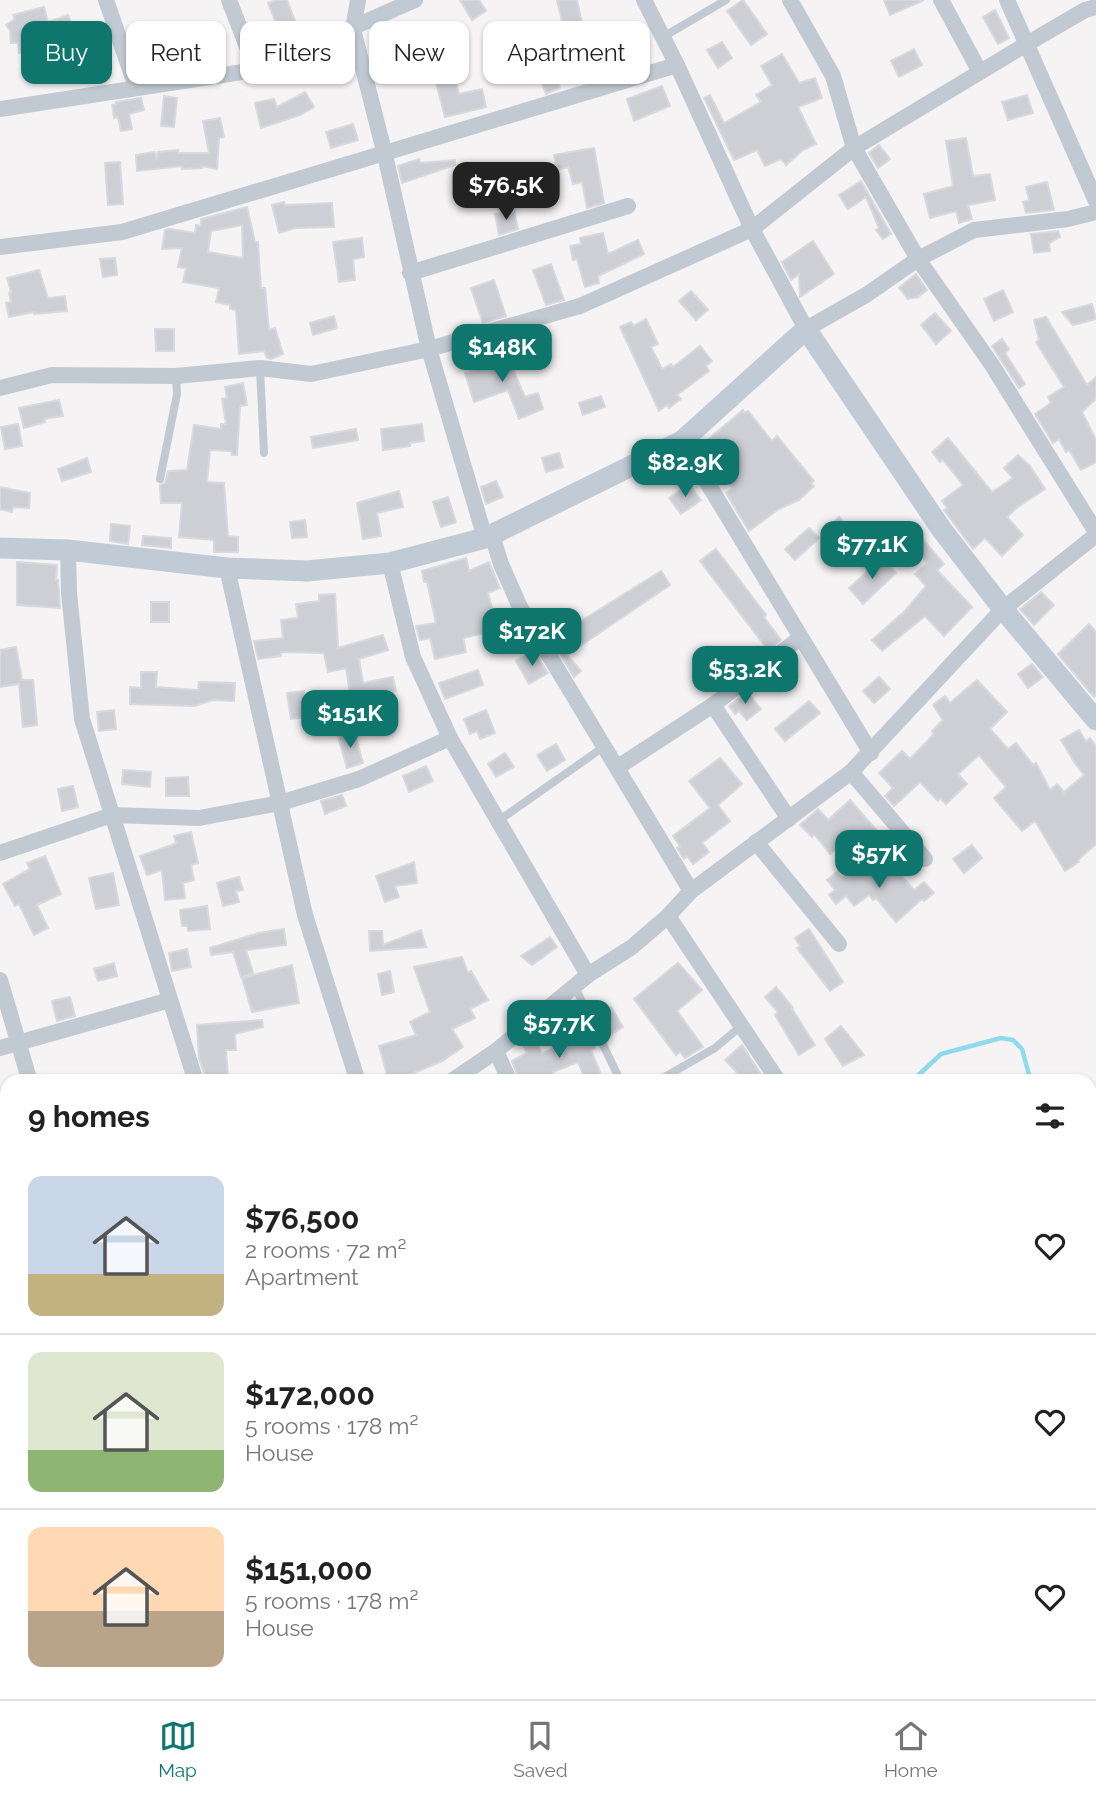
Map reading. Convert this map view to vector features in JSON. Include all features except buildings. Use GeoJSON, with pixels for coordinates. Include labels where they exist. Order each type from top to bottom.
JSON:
{"type":"FeatureCollection","features":[{"type":"Feature","properties":{"kind":"street"},"geometry":{"type":"LineString","coordinates":[[106,0],[136,87]]}},
{"type":"Feature","properties":{"kind":"street"},"geometry":{"type":"LineString","coordinates":[[229,0],[240,29]]}},
{"type":"Feature","properties":{"kind":"street"},"geometry":{"type":"LineString","coordinates":[[354,21],[358,0]]}},
{"type":"Feature","properties":{"kind":"street"},"geometry":{"type":"LineString","coordinates":[[355,28],[415,0]]}},
{"type":"Feature","properties":{"kind":"street"},"geometry":{"type":"LineString","coordinates":[[644,0],[677,65],[752,229],[806,329],[935,520],[1003,609],[1096,720]]}},
{"type":"Feature","properties":{"kind":"street"},"geometry":{"type":"LineString","coordinates":[[462,1074],[496,1051],[588,975],[632,947],[668,916],[691,891],[851,772],[1003,609],[1096,534],[992,365],[918,259],[854,148],[833,76],[790,0]]}},
{"type":"Feature","properties":{"kind":"street"},"geometry":{"type":"LineString","coordinates":[[941,0],[980,72]]}},
{"type":"Feature","properties":{"kind":"street"},"geometry":{"type":"LineString","coordinates":[[1007,0],[1096,201]]}},
{"type":"Feature","properties":{"kind":"street"},"geometry":{"type":"LineString","coordinates":[[0,388],[52,375],[176,376],[215,370],[260,368],[311,374],[429,349],[580,306],[752,229],[854,148],[1096,6]]}},
{"type":"Feature","properties":{"kind":"street"},"geometry":{"type":"LineString","coordinates":[[355,37],[429,349],[488,537],[520,607],[691,891]]}},
{"type":"Feature","properties":{"kind":"street"},"geometry":{"type":"LineString","coordinates":[[0,247],[122,232],[677,65]]}},
{"type":"Feature","properties":{"kind":"street"},"geometry":{"type":"LineString","coordinates":[[0,109],[240,72]]}},
{"type":"Feature","properties":{"kind":"street"},"geometry":{"type":"LineString","coordinates":[[411,273],[628,206]]}},
{"type":"Feature","properties":{"kind":"street"},"geometry":{"type":"LineString","coordinates":[[0,548],[68,550],[227,568],[307,571],[390,563],[488,537],[682,441],[806,329],[866,295],[918,259],[974,230],[1068,219],[1096,212]]}},
{"type":"Feature","properties":{"kind":"street"},"geometry":{"type":"LineString","coordinates":[[682,441],[871,753]]}},
{"type":"Feature","properties":{"kind":"street"},"geometry":{"type":"LineString","coordinates":[[68,550],[69,593],[82,719],[193,1074]]}},
{"type":"Feature","properties":{"kind":"street"},"geometry":{"type":"LineString","coordinates":[[390,563],[413,657],[450,738],[588,975]]}},
{"type":"Feature","properties":{"kind":"street"},"geometry":{"type":"LineString","coordinates":[[227,568],[305,915],[355,1074]]}},
{"type":"Feature","properties":{"kind":"street"},"geometry":{"type":"LineString","coordinates":[[618,767],[713,705],[800,638]]}},
{"type":"Feature","properties":{"kind":"street"},"geometry":{"type":"LineString","coordinates":[[713,705],[789,818]]}},
{"type":"Feature","properties":{"kind":"street"},"geometry":{"type":"LineString","coordinates":[[0,853],[112,815],[199,818],[280,803],[359,779],[450,738]]}},
{"type":"Feature","properties":{"kind":"street"},"geometry":{"type":"LineString","coordinates":[[851,772],[925,859]]}},
{"type":"Feature","properties":{"kind":"street"},"geometry":{"type":"LineString","coordinates":[[756,842],[839,944]]}},
{"type":"Feature","properties":{"kind":"street"},"geometry":{"type":"LineString","coordinates":[[668,916],[774,1074]]}},
{"type":"Feature","properties":{"kind":"street"},"geometry":{"type":"LineString","coordinates":[[0,980],[28,1074]]}},
{"type":"Feature","properties":{"kind":"street"},"geometry":{"type":"LineString","coordinates":[[0,1048],[170,1000]]}},
{"type":"Feature","properties":{"kind":"street"},"geometry":{"type":"LineString","coordinates":[[496,1051],[506,1074]]}},
{"type":"Feature","properties":{"kind":"lane"},"geometry":{"type":"LineString","coordinates":[[663,37],[726,0]]}},
{"type":"Feature","properties":{"kind":"lane"},"geometry":{"type":"LineString","coordinates":[[260,368],[264,453]]}},
{"type":"Feature","properties":{"kind":"lane"},"geometry":{"type":"LineString","coordinates":[[160,479],[177,394],[176,376]]}},
{"type":"Feature","properties":{"kind":"lane"},"geometry":{"type":"LineString","coordinates":[[498,821],[605,746]]}},
{"type":"Feature","properties":{"kind":"lane"},"geometry":{"type":"LineString","coordinates":[[575,987],[617,1074]]}},
{"type":"Feature","properties":{"kind":"lane"},"geometry":{"type":"LineString","coordinates":[[670,1074],[715,1048],[742,1025]]}},
{"type":"Feature","properties":{"kind":"waterway"},"geometry":{"type":"LineString","coordinates":[[920,1074],[941,1054],[1001,1038],[1013,1040],[1022,1049],[1029,1074]]}}]}
